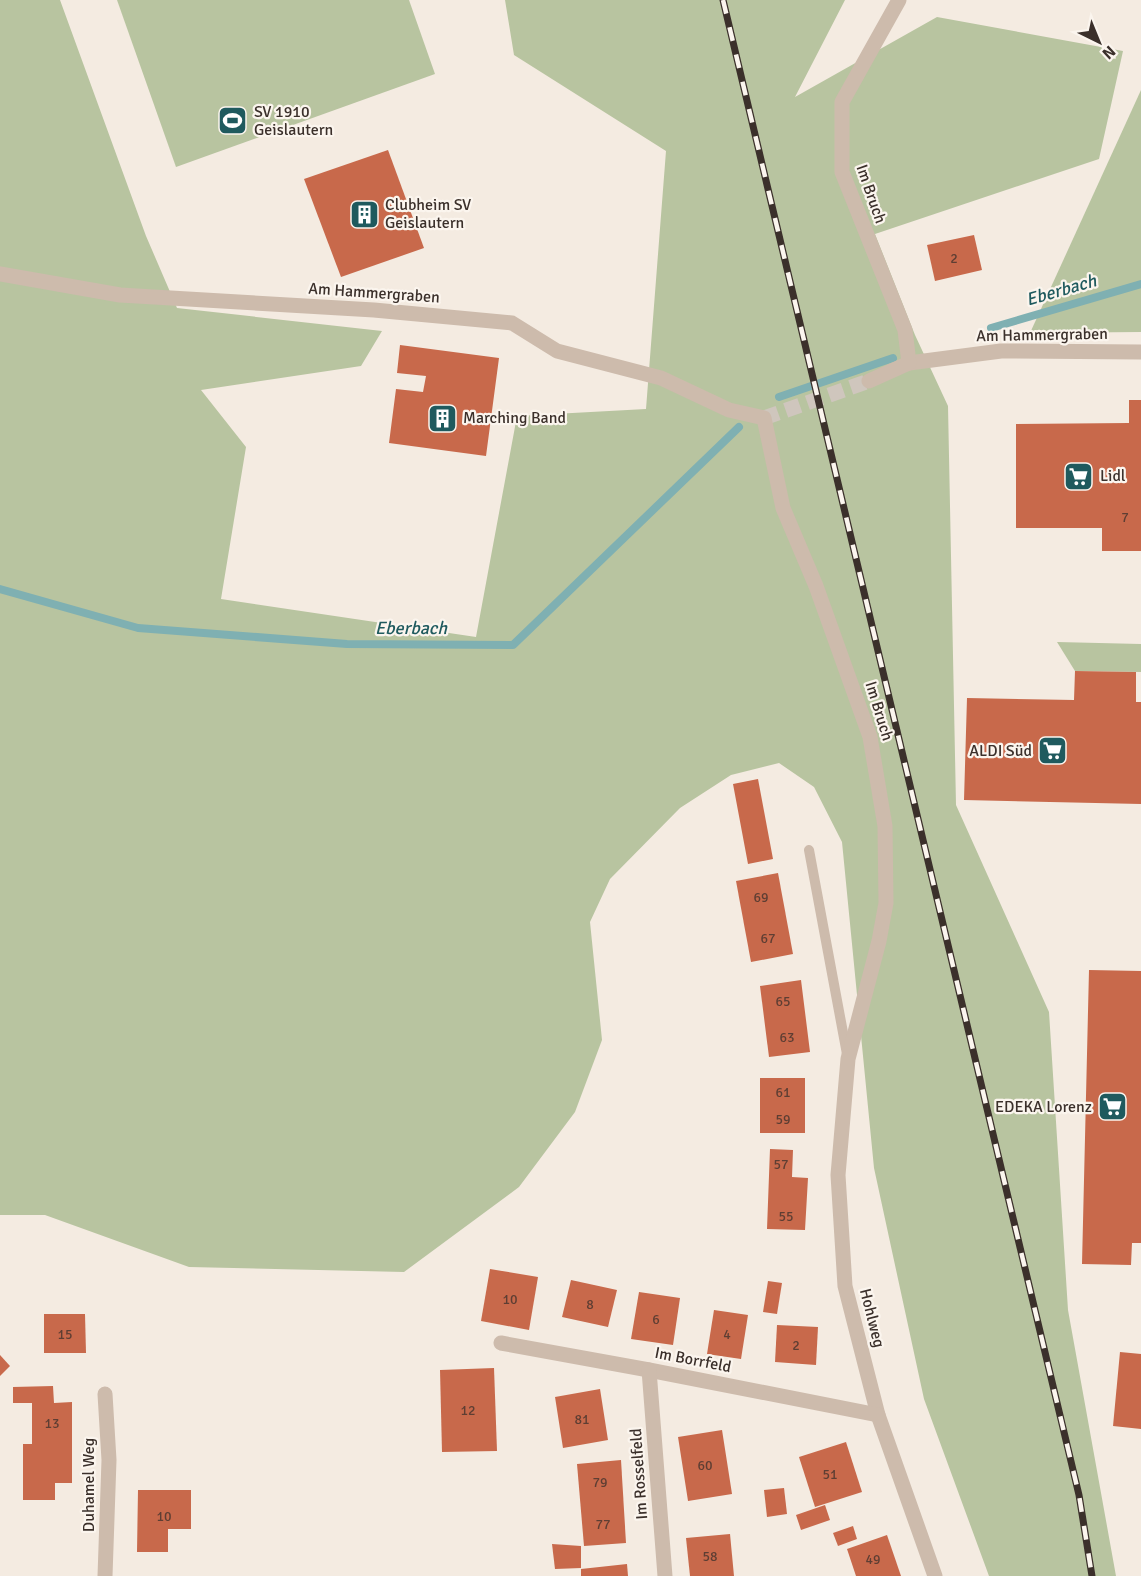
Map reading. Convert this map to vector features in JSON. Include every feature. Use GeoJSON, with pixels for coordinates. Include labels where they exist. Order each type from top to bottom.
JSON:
{"type":"FeatureCollection","features":[{"type":"Feature","properties":{"kind":"street","name":"Im Bruch"},"geometry":{"type":"LineString","coordinates":[[899,0],[842,102],[842,172],[905,330],[909,363]]}},
{"type":"Feature","properties":{"kind":"street","name":"Am Hammergraben"},"geometry":{"type":"LineString","coordinates":[[0,274],[120,294],[374,310],[512,322],[556,351],[661,378],[729,410]]}},
{"type":"Feature","properties":{"kind":"street","name":"Am Hammergraben"},"geometry":{"type":"LineString","coordinates":[[909,363],[1001,351],[1141,352]]}},
{"type":"Feature","properties":{"kind":"street"},"geometry":{"type":"LineString","coordinates":[[869,381],[909,363]]}},
{"type":"Feature","properties":{"kind":"street","name":"Im Bruch"},"geometry":{"type":"LineString","coordinates":[[729,410],[764,418],[783,508],[816,586],[870,737],[885,826],[886,903],[879,941],[848,1059]]}},
{"type":"Feature","properties":{"kind":"street","name":"Hohlweg"},"geometry":{"type":"LineString","coordinates":[[848,1059],[838,1175],[845,1286],[878,1415],[934,1576]]}},
{"type":"Feature","properties":{"kind":"street","name":"Im Borrfeld"},"geometry":{"type":"LineString","coordinates":[[501,1343],[878,1415]]}},
{"type":"Feature","properties":{"kind":"street","name":"Im Rosselfeld"},"geometry":{"type":"LineString","coordinates":[[649,1370],[665,1576]]}},
{"type":"Feature","properties":{"kind":"street","name":"Duhamel Weg"},"geometry":{"type":"LineString","coordinates":[[105,1394],[109,1460],[105,1576]]}},
{"type":"Feature","properties":{"kind":"lane"},"geometry":{"type":"LineString","coordinates":[[809,850],[848,1059]]}},
{"type":"Feature","properties":{"kind":"green space"},"geometry":{"type":"Polygon","coordinates":[[[0,0],[60,0],[146,236],[177,308],[382,331],[361,366],[201,390],[246,447],[221,599],[476,637],[517,416],[646,409],[666,151],[514,55],[505,0],[845,0],[795,97],[937,17],[1123,51],[1099,159],[875,234],[915,335],[948,406],[956,805],[1049,1012],[1068,1310],[1116,1576],[989,1576],[924,1399],[874,1168],[842,842],[814,787],[779,763],[731,775],[680,808],[610,879],[590,922],[602,1040],[575,1112],[519,1187],[404,1272],[189,1267],[45,1215],[0,1215],[0,0]]]}},
{"type":"Feature","properties":{"kind":"green space","name":"SV 1910 Geislautern"},"geometry":{"type":"Polygon","coordinates":[[[117,0],[409,0],[435,74],[176,167],[117,0]]]}},
{"type":"Feature","properties":{"kind":"green space"},"geometry":{"type":"Polygon","coordinates":[[[1141,90],[1141,332],[1030,333],[1141,90]]]}},
{"type":"Feature","properties":{"kind":"green space"},"geometry":{"type":"Polygon","coordinates":[[[1057,642],[1141,644],[1141,672],[1075,671],[1057,642]]]}},
{"type":"Feature","properties":{"kind":"building","name":"Clubheim SV Geislautern"},"geometry":{"type":"Polygon","coordinates":[[[388,150],[424,248],[341,277],[304,179],[388,150]]]}},
{"type":"Feature","properties":{"kind":"building"},"geometry":{"type":"Polygon","coordinates":[[[974,235],[982,270],[935,281],[927,245],[974,235]]]}},
{"type":"Feature","properties":{"kind":"building","name":"Marching Band"},"geometry":{"type":"Polygon","coordinates":[[[400,345],[499,358],[486,456],[389,443],[396,389],[423,392],[426,376],[397,373],[400,345]]]}},
{"type":"Feature","properties":{"kind":"building","name":"Lidl"},"geometry":{"type":"Polygon","coordinates":[[[1129,400],[1141,400],[1141,551],[1102,551],[1102,528],[1016,528],[1016,424],[1129,423],[1129,400]]]}},
{"type":"Feature","properties":{"kind":"building","name":"ALDI Süd"},"geometry":{"type":"Polygon","coordinates":[[[1075,671],[1136,672],[1136,702],[1141,702],[1141,804],[964,800],[967,698],[1074,700],[1075,671]]]}},
{"type":"Feature","properties":{"kind":"building"},"geometry":{"type":"Polygon","coordinates":[[[758,779],[773,859],[748,864],[733,784],[758,779]]]}},
{"type":"Feature","properties":{"kind":"building"},"geometry":{"type":"Polygon","coordinates":[[[778,873],[793,954],[751,962],[736,881],[778,873]]]}},
{"type":"Feature","properties":{"kind":"building","name":"EDEKA Lorenz"},"geometry":{"type":"Polygon","coordinates":[[[1089,970],[1141,971],[1141,1243],[1132,1243],[1131,1265],[1082,1264],[1089,970]]]}},
{"type":"Feature","properties":{"kind":"building"},"geometry":{"type":"Polygon","coordinates":[[[801,980],[810,1052],[769,1057],[760,986],[801,980]]]}},
{"type":"Feature","properties":{"kind":"building"},"geometry":{"type":"Polygon","coordinates":[[[760,1078],[805,1078],[805,1133],[760,1133],[760,1078]]]}},
{"type":"Feature","properties":{"kind":"building"},"geometry":{"type":"Polygon","coordinates":[[[770,1149],[793,1150],[792,1177],[808,1178],[805,1230],[767,1229],[770,1149]]]}},
{"type":"Feature","properties":{"kind":"building"},"geometry":{"type":"Polygon","coordinates":[[[490,1269],[538,1277],[529,1330],[481,1321],[490,1269]]]}},
{"type":"Feature","properties":{"kind":"building"},"geometry":{"type":"Polygon","coordinates":[[[571,1280],[617,1290],[608,1327],[562,1317],[571,1280]]]}},
{"type":"Feature","properties":{"kind":"building"},"geometry":{"type":"Polygon","coordinates":[[[768,1281],[782,1283],[777,1314],[763,1312],[768,1281]]]}},
{"type":"Feature","properties":{"kind":"building"},"geometry":{"type":"Polygon","coordinates":[[[639,1292],[680,1298],[673,1345],[631,1339],[639,1292]]]}},
{"type":"Feature","properties":{"kind":"building"},"geometry":{"type":"Polygon","coordinates":[[[714,1310],[748,1315],[741,1359],[707,1354],[714,1310]]]}},
{"type":"Feature","properties":{"kind":"building"},"geometry":{"type":"Polygon","coordinates":[[[44,1314],[85,1314],[86,1353],[44,1353],[44,1314]]]}},
{"type":"Feature","properties":{"kind":"building"},"geometry":{"type":"Polygon","coordinates":[[[777,1325],[818,1327],[816,1365],[775,1362],[777,1325]]]}},
{"type":"Feature","properties":{"kind":"building"},"geometry":{"type":"Polygon","coordinates":[[[1120,1352],[1141,1354],[1141,1429],[1113,1426],[1120,1352]]]}},
{"type":"Feature","properties":{"kind":"building"},"geometry":{"type":"Polygon","coordinates":[[[0,1355],[10,1366],[0,1376],[0,1355]]]}},
{"type":"Feature","properties":{"kind":"building"},"geometry":{"type":"Polygon","coordinates":[[[494,1368],[497,1451],[442,1452],[440,1370],[494,1368]]]}},
{"type":"Feature","properties":{"kind":"building"},"geometry":{"type":"Polygon","coordinates":[[[53,1386],[54,1403],[72,1402],[72,1483],[55,1483],[55,1500],[23,1500],[23,1444],[32,1444],[32,1403],[13,1403],[13,1387],[53,1386]]]}},
{"type":"Feature","properties":{"kind":"building"},"geometry":{"type":"Polygon","coordinates":[[[600,1389],[608,1440],[563,1448],[555,1397],[600,1389]]]}},
{"type":"Feature","properties":{"kind":"building"},"geometry":{"type":"Polygon","coordinates":[[[722,1430],[732,1494],[688,1501],[678,1437],[722,1430]]]}},
{"type":"Feature","properties":{"kind":"building"},"geometry":{"type":"Polygon","coordinates":[[[846,1442],[862,1492],[815,1507],[799,1457],[846,1442]]]}},
{"type":"Feature","properties":{"kind":"building"},"geometry":{"type":"Polygon","coordinates":[[[621,1460],[626,1543],[584,1546],[577,1464],[621,1460]]]}},
{"type":"Feature","properties":{"kind":"building"},"geometry":{"type":"Polygon","coordinates":[[[784,1488],[787,1514],[767,1517],[764,1490],[784,1488]]]}},
{"type":"Feature","properties":{"kind":"building"},"geometry":{"type":"Polygon","coordinates":[[[138,1490],[191,1490],[191,1529],[168,1529],[168,1552],[137,1552],[138,1490]]]}},
{"type":"Feature","properties":{"kind":"building"},"geometry":{"type":"Polygon","coordinates":[[[825,1505],[830,1520],[801,1530],[796,1515],[825,1505]]]}},
{"type":"Feature","properties":{"kind":"building"},"geometry":{"type":"Polygon","coordinates":[[[853,1526],[857,1539],[838,1546],[833,1533],[853,1526]]]}},
{"type":"Feature","properties":{"kind":"building"},"geometry":{"type":"Polygon","coordinates":[[[730,1534],[734,1576],[690,1576],[686,1538],[730,1534]]]}},
{"type":"Feature","properties":{"kind":"building"},"geometry":{"type":"Polygon","coordinates":[[[887,1535],[901,1576],[856,1576],[847,1549],[887,1535]]]}},
{"type":"Feature","properties":{"kind":"building"},"geometry":{"type":"Polygon","coordinates":[[[552,1544],[581,1546],[581,1568],[555,1569],[552,1544]]]}},
{"type":"Feature","properties":{"kind":"building"},"geometry":{"type":"Polygon","coordinates":[[[627,1564],[628,1576],[581,1576],[581,1569],[627,1564]]]}},
{"type":"Feature","properties":{"kind":"waterway","name":"Eberbach"},"geometry":{"type":"LineString","coordinates":[[991,328],[1141,284]]}},
{"type":"Feature","properties":{"kind":"waterway","name":"Eberbach"},"geometry":{"type":"LineString","coordinates":[[779,397],[893,358]]}},
{"type":"Feature","properties":{"kind":"waterway","name":"Eberbach"},"geometry":{"type":"LineString","coordinates":[[0,589],[138,628],[347,644],[513,645],[739,427]]}},
{"type":"Feature","properties":{"kind":"tunnel"},"geometry":{"type":"LineString","coordinates":[[764,418],[869,381]]}},
{"type":"Feature","properties":{"kind":"railway"},"geometry":{"type":"LineString","coordinates":[[723,0],[1079,1495],[1092,1576]]}},
{"type":"Feature","properties":{"kind":"place","name":"SV 1910 Geislautern"},"geometry":{"type":"Point","coordinates":[233,121]}},
{"type":"Feature","properties":{"kind":"place","name":"Clubheim SV Geislautern"},"geometry":{"type":"Point","coordinates":[364,214]}},
{"type":"Feature","properties":{"kind":"place","name":"Marching Band"},"geometry":{"type":"Point","coordinates":[442,418]}},
{"type":"Feature","properties":{"kind":"place","name":"Lidl"},"geometry":{"type":"Point","coordinates":[1079,476]}},
{"type":"Feature","properties":{"kind":"place","name":"ALDI Süd"},"geometry":{"type":"Point","coordinates":[1053,751]}},
{"type":"Feature","properties":{"kind":"place","name":"EDEKA Lorenz"},"geometry":{"type":"Point","coordinates":[1113,1107]}}]}
